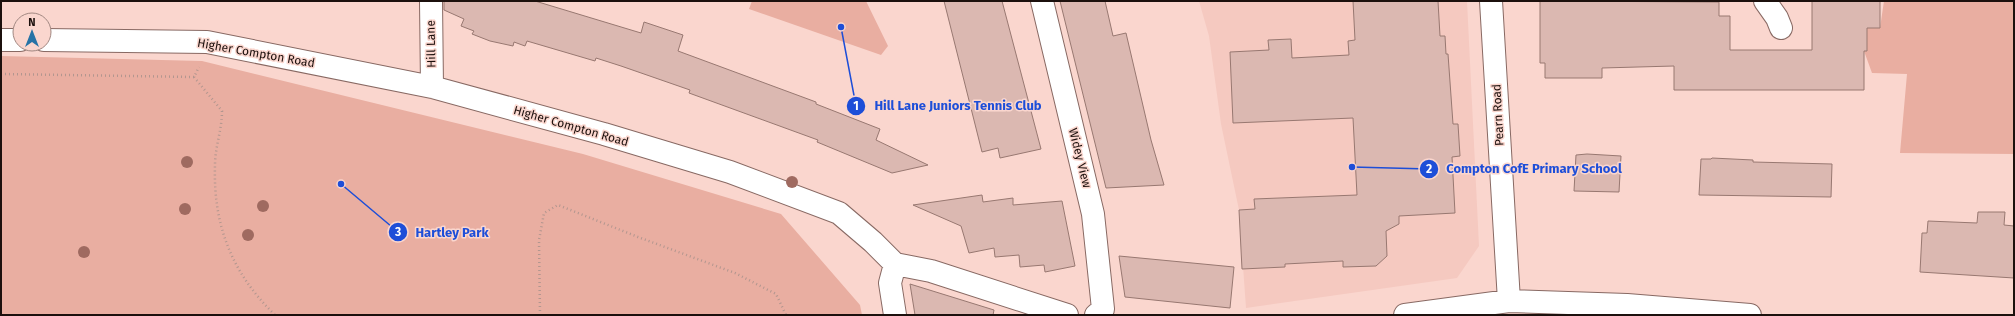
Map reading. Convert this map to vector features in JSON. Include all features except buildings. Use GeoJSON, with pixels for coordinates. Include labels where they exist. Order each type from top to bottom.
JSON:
{"type":"FeatureCollection","features":[{"type":"Feature","properties":{"kind":"street","name":"Hill Lane"},"geometry":{"type":"LineString","coordinates":[[431,1],[432,87]]}},
{"type":"Feature","properties":{"kind":"street","name":"Widey View"},"geometry":{"type":"LineString","coordinates":[[1042,1],[1093,214],[1103,309],[1096,315]]}},
{"type":"Feature","properties":{"kind":"street","name":"Pearn Road"},"geometry":{"type":"LineString","coordinates":[[1491,1],[1509,301]]}},
{"type":"Feature","properties":{"kind":"street"},"geometry":{"type":"LineString","coordinates":[[1765,1],[1777,18],[1781,28]]}},
{"type":"Feature","properties":{"kind":"street"},"geometry":{"type":"LineString","coordinates":[[1,40],[12,40]]}},
{"type":"Feature","properties":{"kind":"street","name":"Higher Compton Road"},"geometry":{"type":"LineString","coordinates":[[52,40],[207,42],[432,87],[604,134],[730,172],[832,210],[856,228],[895,264]]}},
{"type":"Feature","properties":{"kind":"street"},"geometry":{"type":"LineString","coordinates":[[895,315],[890,283],[895,264],[932,271],[1067,315]]}},
{"type":"Feature","properties":{"kind":"street"},"geometry":{"type":"LineString","coordinates":[[1405,315],[1509,301],[1627,305],[1750,315]]}},
{"type":"Feature","properties":{"kind":"path"},"geometry":{"type":"LineString","coordinates":[[194,77],[201,63],[207,42]]}},
{"type":"Feature","properties":{"kind":"path"},"geometry":{"type":"LineString","coordinates":[[1,74],[194,77],[222,111],[222,127],[215,164],[215,179],[216,202],[226,245],[238,269],[276,315]]}},
{"type":"Feature","properties":{"kind":"path"},"geometry":{"type":"LineString","coordinates":[[540,315],[539,240],[544,213],[558,205],[735,273],[776,294],[786,315]]}},
{"type":"Feature","properties":{"kind":"shaded area"},"geometry":{"type":"Polygon","coordinates":[[[752,1],[866,1],[888,46],[881,55],[749,9],[752,1]]]}},
{"type":"Feature","properties":{"kind":"shaded area"},"geometry":{"type":"Polygon","coordinates":[[[1199,1],[1467,1],[1479,246],[1457,278],[1246,308],[1239,210],[1221,124],[1209,36],[1199,1]]]}},
{"type":"Feature","properties":{"kind":"shaded area"},"geometry":{"type":"Polygon","coordinates":[[[1884,1],[2014,1],[2014,154],[1900,153],[1907,74],[1872,73],[1864,51],[1867,50],[1867,28],[1880,28],[1884,1]]]}},
{"type":"Feature","properties":{"kind":"shaded area"},"geometry":{"type":"Polygon","coordinates":[[[1,56],[202,61],[583,154],[781,214],[860,305],[862,315],[1,315],[1,56]]]}},
{"type":"Feature","properties":{"kind":"place","name":"Hill Lane Juniors Tennis Club"},"geometry":{"type":"Point","coordinates":[841,27]}},
{"type":"Feature","properties":{"kind":"place","name":"Compton CofE Primary School"},"geometry":{"type":"Point","coordinates":[1352,167]}},
{"type":"Feature","properties":{"kind":"place","name":"Hartley Park"},"geometry":{"type":"Point","coordinates":[341,184]}}]}
